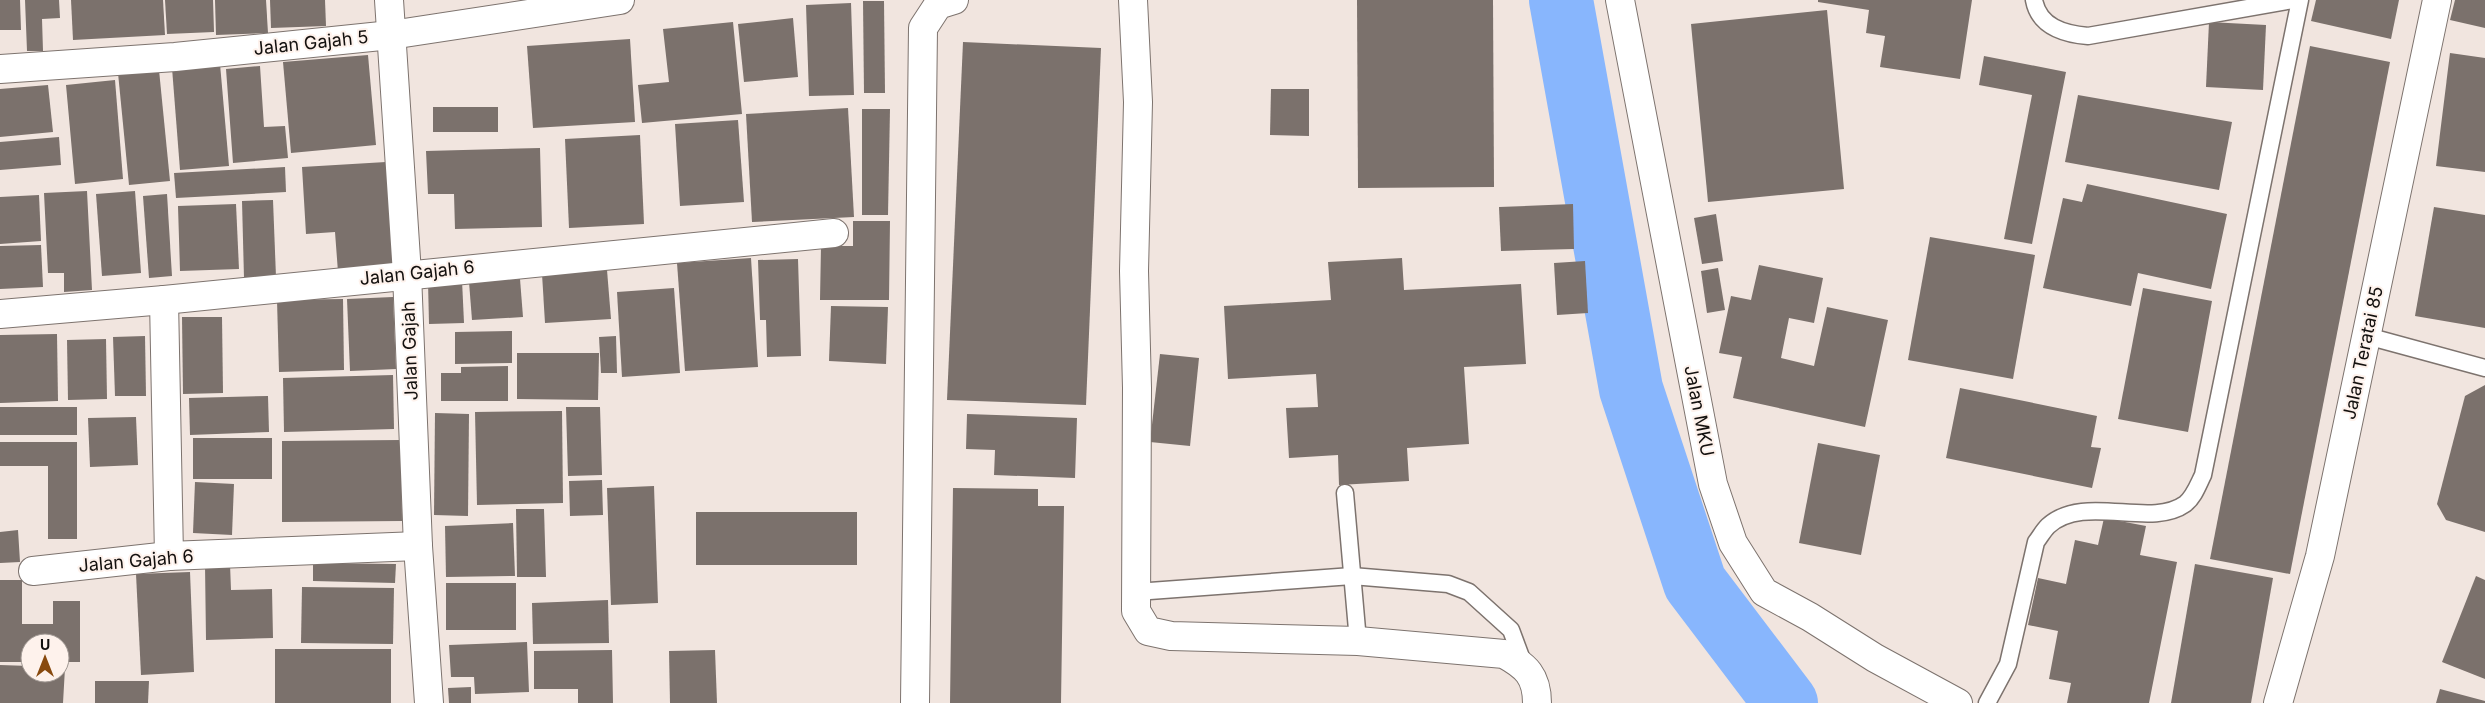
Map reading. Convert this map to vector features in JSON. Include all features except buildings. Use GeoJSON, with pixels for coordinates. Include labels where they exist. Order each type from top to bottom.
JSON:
{"type":"FeatureCollection","features":[{"type":"Feature","properties":{"kind":"street","name":"Jalan Gajah"},"geometry":{"type":"LineString","coordinates":[[388,0],[408,274],[418,546],[429,703]]}},
{"type":"Feature","properties":{"kind":"street","name":"Jalan Gajah 5"},"geometry":{"type":"LineString","coordinates":[[0,69],[175,57],[391,35],[620,0]]}},
{"type":"Feature","properties":{"kind":"street"},"geometry":{"type":"LineString","coordinates":[[915,703],[923,28],[938,5],[954,0]]}},
{"type":"Feature","properties":{"kind":"street"},"geometry":{"type":"LineString","coordinates":[[1134,0],[1138,102],[1134,270],[1137,388],[1136,611],[1148,631],[1171,636],[1358,641],[1504,654],[1524,665],[1537,688],[1537,703]]}},
{"type":"Feature","properties":{"kind":"street","name":"Jalan MKU"},"geometry":{"type":"LineString","coordinates":[[1620,0],[1713,484],[1733,543],[1764,592],[1875,658],[1958,703]]}},
{"type":"Feature","properties":{"kind":"street","name":"Jalan Teratai 85"},"geometry":{"type":"LineString","coordinates":[[2278,703],[2320,556],[2437,0]]}},
{"type":"Feature","properties":{"kind":"street","name":"Jalan Gajah 6"},"geometry":{"type":"LineString","coordinates":[[0,314],[164,300],[408,274],[834,233]]}},
{"type":"Feature","properties":{"kind":"street"},"geometry":{"type":"LineString","coordinates":[[164,300],[170,556]]}},
{"type":"Feature","properties":{"kind":"street","name":"Jalan Gajah 6"},"geometry":{"type":"LineString","coordinates":[[33,571],[170,556],[418,546]]}},
{"type":"Feature","properties":{"kind":"lane"},"geometry":{"type":"LineString","coordinates":[[2034,0],[2044,22],[2067,35],[2088,36],[2293,0]]}},
{"type":"Feature","properties":{"kind":"lane"},"geometry":{"type":"LineString","coordinates":[[1987,703],[2008,664],[2036,542],[2048,526],[2083,512],[2155,513],[2174,510],[2186,503],[2195,492],[2203,475],[2300,0]]}},
{"type":"Feature","properties":{"kind":"lane"},"geometry":{"type":"LineString","coordinates":[[2367,336],[2485,368]]}},
{"type":"Feature","properties":{"kind":"lane"},"geometry":{"type":"LineString","coordinates":[[1345,493],[1358,641]]}},
{"type":"Feature","properties":{"kind":"lane"},"geometry":{"type":"LineString","coordinates":[[1136,592],[1352,576],[1448,584],[1469,592],[1511,630],[1524,665]]}},
{"type":"Feature","properties":{"kind":"waterway"},"geometry":{"type":"LineString","coordinates":[[1561,0],[1631,389],[1695,583],[1786,703]]}}]}
